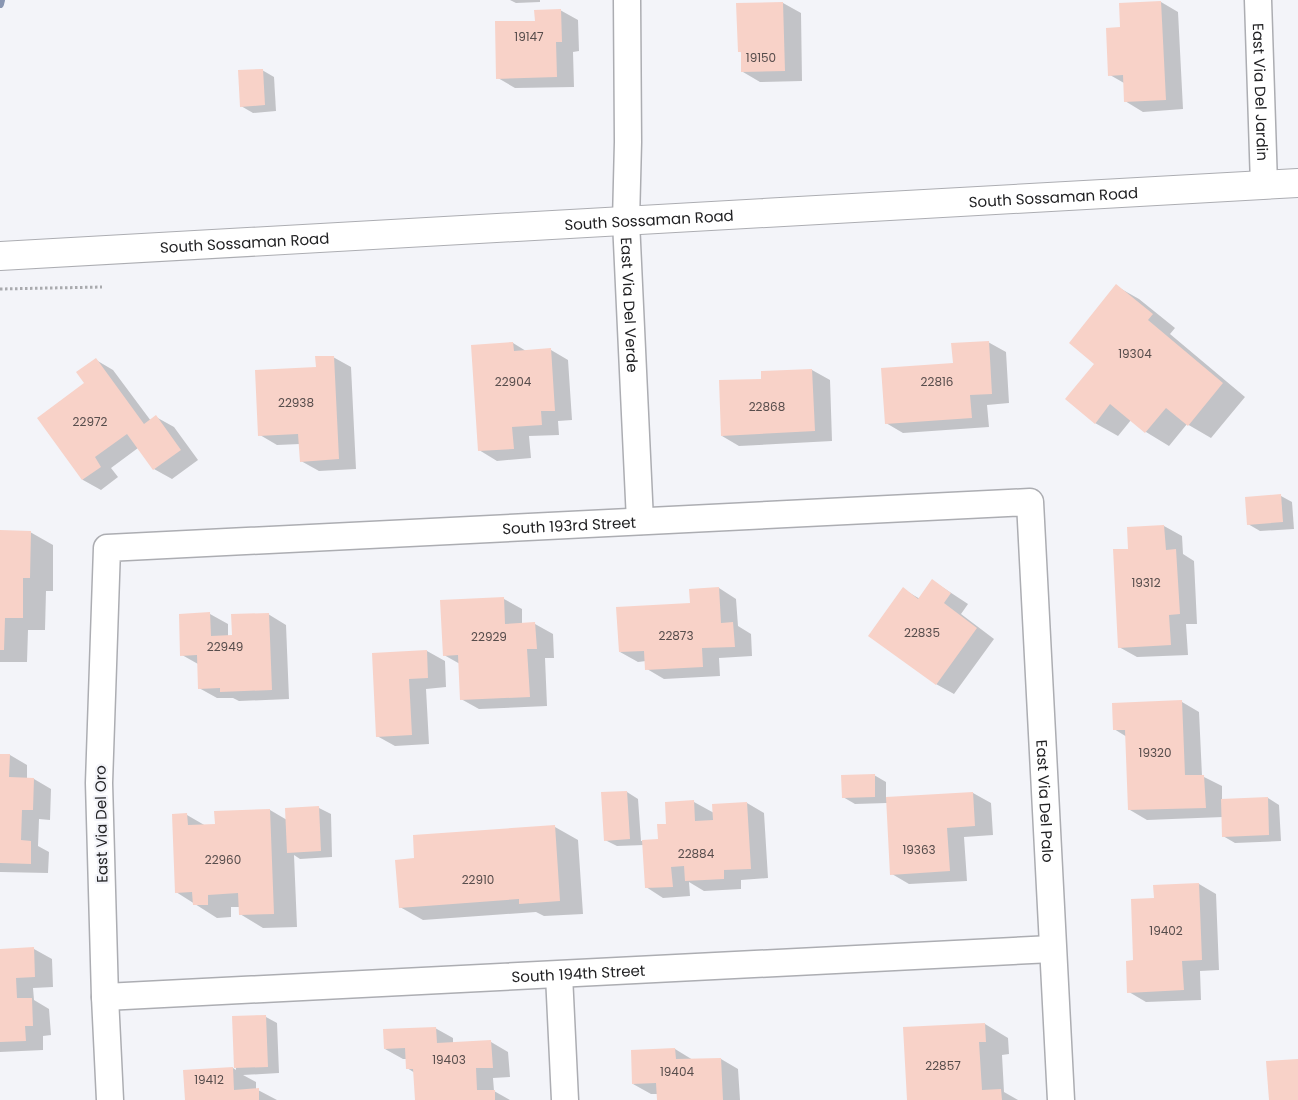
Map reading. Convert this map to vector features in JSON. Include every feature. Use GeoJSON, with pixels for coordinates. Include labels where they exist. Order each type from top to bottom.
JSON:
{"type":"FeatureCollection","features":[{"type":"Feature","properties":{"kind":"main road","name":"South Sossaman Road"},"geometry":{"type":"LineString","coordinates":[[0,256],[1298,183]]}},
{"type":"Feature","properties":{"kind":"street","name":"East Via Del Verde"},"geometry":{"type":"LineString","coordinates":[[627,0],[628,142],[626,221],[640,521]]}},
{"type":"Feature","properties":{"kind":"street","name":"East Via Del Jardin"},"geometry":{"type":"LineString","coordinates":[[1258,0],[1264,185]]}},
{"type":"Feature","properties":{"kind":"street","name":"South 193rd Street"},"geometry":{"type":"LineString","coordinates":[[107,548],[1030,502]]}},
{"type":"Feature","properties":{"kind":"street","name":"East Via Del Palo"},"geometry":{"type":"LineString","coordinates":[[1030,502],[1061,1100]]}},
{"type":"Feature","properties":{"kind":"street","name":"East Via Del Oro"},"geometry":{"type":"LineString","coordinates":[[107,548],[99,783],[110,1100]]}},
{"type":"Feature","properties":{"kind":"street","name":"South 194th Street"},"geometry":{"type":"LineString","coordinates":[[105,997],[1052,948]]}},
{"type":"Feature","properties":{"kind":"street"},"geometry":{"type":"LineString","coordinates":[[559,975],[565,1100]]}},
{"type":"Feature","properties":{"kind":"path"},"geometry":{"type":"LineString","coordinates":[[0,289],[102,287]]}},
{"type":"Feature","properties":{"kind":"building"},"geometry":{"type":"Polygon","coordinates":[[[1161,1],[1166,100],[1124,102],[1123,75],[1108,76],[1106,28],[1120,27],[1119,3],[1161,1]]]}},
{"type":"Feature","properties":{"kind":"building"},"geometry":{"type":"Polygon","coordinates":[[[783,2],[785,71],[741,72],[741,52],[738,52],[736,3],[783,2]]]}},
{"type":"Feature","properties":{"kind":"building"},"geometry":{"type":"Polygon","coordinates":[[[561,9],[562,42],[556,42],[557,77],[496,79],[495,21],[535,21],[534,10],[561,9]]]}},
{"type":"Feature","properties":{"kind":"building"},"geometry":{"type":"Polygon","coordinates":[[[263,69],[265,105],[240,107],[238,70],[263,69]]]}},
{"type":"Feature","properties":{"kind":"building"},"geometry":{"type":"Polygon","coordinates":[[[1116,284],[1153,314],[1148,320],[1223,383],[1188,426],[1166,408],[1145,433],[1110,404],[1095,424],[1065,399],[1094,364],[1069,343],[1116,284]]]}},
{"type":"Feature","properties":{"kind":"building"},"geometry":{"type":"Polygon","coordinates":[[[989,341],[992,394],[970,395],[972,418],[885,424],[881,368],[953,363],[951,343],[989,341]]]}},
{"type":"Feature","properties":{"kind":"building"},"geometry":{"type":"Polygon","coordinates":[[[513,342],[514,351],[551,348],[555,411],[541,411],[542,425],[512,427],[514,449],[478,451],[471,345],[513,342]]]}},
{"type":"Feature","properties":{"kind":"building"},"geometry":{"type":"Polygon","coordinates":[[[315,356],[334,356],[339,459],[300,462],[298,434],[258,436],[255,370],[316,367],[315,356]]]}},
{"type":"Feature","properties":{"kind":"building"},"geometry":{"type":"Polygon","coordinates":[[[96,358],[144,424],[156,415],[181,450],[153,470],[127,434],[95,457],[101,467],[82,480],[37,418],[84,383],[76,372],[96,358]]]}},
{"type":"Feature","properties":{"kind":"building"},"geometry":{"type":"Polygon","coordinates":[[[812,369],[815,431],[721,436],[719,380],[761,379],[761,371],[812,369]]]}},
{"type":"Feature","properties":{"kind":"building"},"geometry":{"type":"Polygon","coordinates":[[[1281,494],[1283,522],[1247,525],[1245,497],[1281,494]]]}},
{"type":"Feature","properties":{"kind":"building"},"geometry":{"type":"Polygon","coordinates":[[[1164,525],[1166,550],[1176,549],[1180,614],[1169,615],[1171,645],[1118,648],[1113,549],[1128,549],[1127,527],[1164,525]]]}},
{"type":"Feature","properties":{"kind":"building"},"geometry":{"type":"Polygon","coordinates":[[[0,530],[31,531],[30,578],[23,578],[23,618],[5,618],[4,650],[0,650],[0,530]]]}},
{"type":"Feature","properties":{"kind":"building"},"geometry":{"type":"Polygon","coordinates":[[[932,579],[951,593],[944,603],[977,628],[936,685],[868,636],[903,587],[918,599],[932,579]]]}},
{"type":"Feature","properties":{"kind":"building"},"geometry":{"type":"Polygon","coordinates":[[[719,587],[721,623],[733,622],[735,647],[702,648],[703,667],[645,670],[644,651],[619,652],[616,607],[690,603],[689,589],[719,587]]]}},
{"type":"Feature","properties":{"kind":"building"},"geometry":{"type":"Polygon","coordinates":[[[504,597],[505,624],[535,622],[537,649],[527,649],[530,697],[460,700],[458,655],[443,656],[440,600],[504,597]]]}},
{"type":"Feature","properties":{"kind":"building"},"geometry":{"type":"Polygon","coordinates":[[[210,612],[211,636],[232,635],[231,614],[269,613],[272,690],[220,692],[220,688],[198,689],[197,655],[180,656],[179,614],[210,612]]]}},
{"type":"Feature","properties":{"kind":"building"},"geometry":{"type":"Polygon","coordinates":[[[427,650],[428,678],[409,679],[412,735],[376,737],[372,653],[427,650]]]}},
{"type":"Feature","properties":{"kind":"building"},"geometry":{"type":"Polygon","coordinates":[[[1182,700],[1185,775],[1204,775],[1206,808],[1128,810],[1125,730],[1113,730],[1112,703],[1182,700]]]}},
{"type":"Feature","properties":{"kind":"building"},"geometry":{"type":"Polygon","coordinates":[[[0,754],[10,754],[9,777],[34,778],[33,810],[22,810],[21,840],[31,841],[31,864],[0,863],[0,754]]]}},
{"type":"Feature","properties":{"kind":"building"},"geometry":{"type":"Polygon","coordinates":[[[875,774],[875,797],[842,798],[841,775],[875,774]]]}},
{"type":"Feature","properties":{"kind":"building"},"geometry":{"type":"Polygon","coordinates":[[[627,791],[630,839],[604,841],[601,792],[627,791]]]}},
{"type":"Feature","properties":{"kind":"building"},"geometry":{"type":"Polygon","coordinates":[[[973,792],[975,826],[947,828],[950,871],[890,875],[886,797],[973,792]]]}},
{"type":"Feature","properties":{"kind":"building"},"geometry":{"type":"Polygon","coordinates":[[[1268,797],[1269,835],[1222,837],[1221,799],[1268,797]]]}},
{"type":"Feature","properties":{"kind":"building"},"geometry":{"type":"Polygon","coordinates":[[[694,800],[695,821],[713,820],[712,804],[747,802],[751,869],[724,870],[724,879],[685,881],[684,866],[671,867],[673,887],[645,888],[642,840],[658,839],[657,824],[666,824],[665,802],[694,800]]]}},
{"type":"Feature","properties":{"kind":"building"},"geometry":{"type":"Polygon","coordinates":[[[319,806],[321,851],[287,853],[285,808],[319,806]]]}},
{"type":"Feature","properties":{"kind":"building"},"geometry":{"type":"Polygon","coordinates":[[[270,809],[274,914],[239,915],[238,893],[208,895],[208,905],[193,905],[192,892],[175,893],[172,814],[187,813],[188,825],[215,824],[214,811],[270,809]]]}},
{"type":"Feature","properties":{"kind":"building"},"geometry":{"type":"Polygon","coordinates":[[[555,825],[560,901],[519,904],[519,899],[399,908],[395,860],[414,858],[413,835],[555,825]]]}},
{"type":"Feature","properties":{"kind":"building"},"geometry":{"type":"Polygon","coordinates":[[[1199,883],[1202,960],[1182,961],[1184,990],[1127,993],[1126,961],[1133,960],[1131,899],[1154,898],[1153,885],[1199,883]]]}},
{"type":"Feature","properties":{"kind":"building"},"geometry":{"type":"Polygon","coordinates":[[[34,947],[35,977],[16,978],[17,998],[32,998],[33,1026],[25,1026],[26,1041],[0,1042],[0,949],[34,947]]]}},
{"type":"Feature","properties":{"kind":"building"},"geometry":{"type":"Polygon","coordinates":[[[266,1015],[268,1067],[234,1068],[232,1016],[266,1015]]]}},
{"type":"Feature","properties":{"kind":"building"},"geometry":{"type":"Polygon","coordinates":[[[985,1023],[986,1042],[979,1042],[982,1090],[1001,1089],[1002,1100],[907,1100],[903,1027],[985,1023]]]}},
{"type":"Feature","properties":{"kind":"building"},"geometry":{"type":"Polygon","coordinates":[[[436,1027],[437,1043],[491,1040],[493,1068],[476,1068],[477,1090],[495,1090],[495,1100],[415,1100],[413,1069],[406,1069],[405,1048],[384,1049],[383,1029],[436,1027]]]}},
{"type":"Feature","properties":{"kind":"building"},"geometry":{"type":"Polygon","coordinates":[[[675,1048],[676,1059],[721,1058],[723,1100],[657,1100],[656,1083],[632,1084],[631,1050],[675,1048]]]}},
{"type":"Feature","properties":{"kind":"building"},"geometry":{"type":"Polygon","coordinates":[[[1298,1059],[1298,1100],[1269,1100],[1266,1061],[1298,1059]]]}},
{"type":"Feature","properties":{"kind":"building"},"geometry":{"type":"Polygon","coordinates":[[[233,1067],[234,1090],[259,1088],[259,1100],[185,1100],[183,1070],[233,1067]]]}},
{"type":"Feature","properties":{"kind":"waterway"},"geometry":{"type":"LineString","coordinates":[[0,4],[1,0]]}}]}
